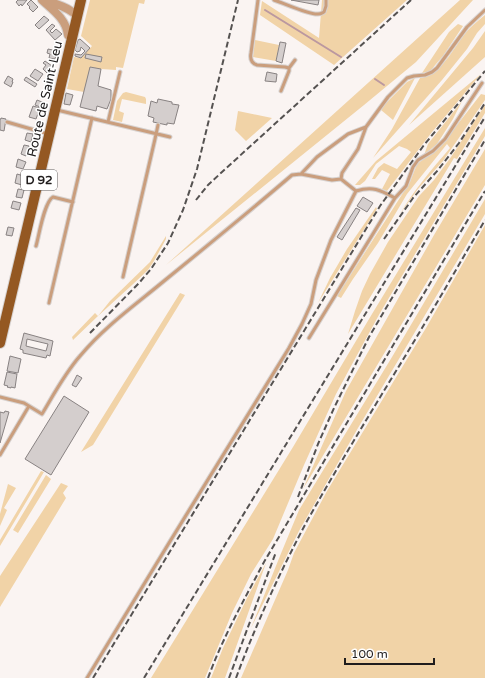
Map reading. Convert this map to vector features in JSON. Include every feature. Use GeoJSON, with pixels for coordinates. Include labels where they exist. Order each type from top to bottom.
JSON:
{"type":"FeatureCollection","features":[{"type":"Feature","properties":{"kind":"main road","name":"Route de Saint-Leu"},"geometry":{"type":"LineString","coordinates":[[0,343],[56,109],[76,0]]}},
{"type":"Feature","properties":{"kind":"main road","name":"Route de Saint-Leu"},"geometry":{"type":"LineString","coordinates":[[0,322],[68,35],[74,15],[81,0]]}},
{"type":"Feature","properties":{"kind":"street"},"geometry":{"type":"LineString","coordinates":[[42,0],[65,24],[68,35]]}},
{"type":"Feature","properties":{"kind":"street"},"geometry":{"type":"LineString","coordinates":[[46,0],[64,7],[74,15]]}},
{"type":"Feature","properties":{"kind":"street"},"geometry":{"type":"LineString","coordinates":[[46,0],[54,0]]}},
{"type":"Feature","properties":{"kind":"street"},"geometry":{"type":"LineString","coordinates":[[56,13],[64,17],[74,15]]}},
{"type":"Feature","properties":{"kind":"lane"},"geometry":{"type":"LineString","coordinates":[[258,0],[251,60],[257,65],[289,68]]}},
{"type":"Feature","properties":{"kind":"lane"},"geometry":{"type":"LineString","coordinates":[[274,0],[309,13],[320,14],[324,12],[326,0]]}},
{"type":"Feature","properties":{"kind":"lane"},"geometry":{"type":"LineString","coordinates":[[341,179],[342,173],[358,149],[366,127],[388,97],[408,78],[425,75],[437,68],[467,27],[485,10]]}},
{"type":"Feature","properties":{"kind":"lane"},"geometry":{"type":"LineString","coordinates":[[281,91],[289,68],[295,60]]}},
{"type":"Feature","properties":{"kind":"lane"},"geometry":{"type":"LineString","coordinates":[[108,122],[120,72]]}},
{"type":"Feature","properties":{"kind":"lane"},"geometry":{"type":"LineString","coordinates":[[309,338],[395,198],[406,186],[413,167],[418,160],[433,151],[445,139],[482,83]]}},
{"type":"Feature","properties":{"kind":"lane"},"geometry":{"type":"LineString","coordinates":[[56,109],[170,137]]}},
{"type":"Feature","properties":{"kind":"lane"},"geometry":{"type":"LineString","coordinates":[[49,302],[92,118]]}},
{"type":"Feature","properties":{"kind":"lane"},"geometry":{"type":"LineString","coordinates":[[7,122],[45,133]]}},
{"type":"Feature","properties":{"kind":"lane"},"geometry":{"type":"LineString","coordinates":[[123,278],[158,125]]}},
{"type":"Feature","properties":{"kind":"lane"},"geometry":{"type":"LineString","coordinates":[[301,174],[317,157],[348,134],[366,127]]}},
{"type":"Feature","properties":{"kind":"lane"},"geometry":{"type":"LineString","coordinates":[[0,397],[22,402],[42,414],[66,374],[97,338],[292,175],[301,174],[332,180],[341,179],[356,191]]}},
{"type":"Feature","properties":{"kind":"lane"},"geometry":{"type":"LineString","coordinates":[[87,678],[290,348],[311,304],[316,280],[331,240],[356,191],[366,188],[375,189],[395,198]]}},
{"type":"Feature","properties":{"kind":"lane"},"geometry":{"type":"LineString","coordinates":[[36,246],[49,199],[52,197],[73,202]]}},
{"type":"Feature","properties":{"kind":"lane"},"geometry":{"type":"LineString","coordinates":[[0,455],[29,406]]}},
{"type":"Feature","properties":{"kind":"shaded area"},"geometry":{"type":"Polygon","coordinates":[[[90,0],[145,0],[144,4],[139,3],[123,68],[116,67],[116,70],[90,67],[84,92],[67,89],[74,57],[81,58],[92,46],[81,36],[90,0]]]}},
{"type":"Feature","properties":{"kind":"shaded area"},"geometry":{"type":"Polygon","coordinates":[[[322,0],[407,0],[334,65],[260,15],[262,1],[319,38],[322,0]]]}},
{"type":"Feature","properties":{"kind":"shaded area"},"geometry":{"type":"Polygon","coordinates":[[[460,0],[473,0],[416,62],[166,265],[460,0]]]}},
{"type":"Feature","properties":{"kind":"shaded area"},"geometry":{"type":"Polygon","coordinates":[[[485,15],[485,24],[477,33],[467,49],[442,80],[373,158],[392,129],[420,78],[436,71],[472,26],[485,15]]]}},
{"type":"Feature","properties":{"kind":"shaded area"},"geometry":{"type":"Polygon","coordinates":[[[458,24],[463,26],[443,56],[429,72],[422,73],[449,32],[458,24]]]}},
{"type":"Feature","properties":{"kind":"shaded area"},"geometry":{"type":"Polygon","coordinates":[[[485,31],[485,57],[409,125],[473,48],[485,31]]]}},
{"type":"Feature","properties":{"kind":"shaded area"},"geometry":{"type":"Polygon","coordinates":[[[255,40],[279,45],[276,61],[253,57],[255,40]]]}},
{"type":"Feature","properties":{"kind":"shaded area"},"geometry":{"type":"Polygon","coordinates":[[[481,74],[432,132],[387,191],[382,189],[390,174],[382,170],[375,179],[372,179],[378,168],[384,163],[397,169],[411,152],[399,146],[376,164],[365,181],[360,185],[355,185],[376,161],[481,74]]]}},
{"type":"Feature","properties":{"kind":"shaded area"},"geometry":{"type":"Polygon","coordinates":[[[415,78],[393,120],[381,110],[382,107],[407,82],[415,78]]]}},
{"type":"Feature","properties":{"kind":"shaded area"},"geometry":{"type":"Polygon","coordinates":[[[126,92],[145,97],[146,104],[122,99],[119,111],[124,113],[122,122],[113,120],[117,101],[123,93],[126,92]]]}},
{"type":"Feature","properties":{"kind":"shaded area"},"geometry":{"type":"Polygon","coordinates":[[[481,94],[485,95],[485,100],[443,161],[418,189],[400,214],[417,188],[450,148],[447,144],[407,194],[378,243],[341,298],[337,296],[410,182],[417,164],[440,147],[481,94]]]}},
{"type":"Feature","properties":{"kind":"shaded area"},"geometry":{"type":"Polygon","coordinates":[[[462,101],[453,119],[437,144],[424,155],[428,144],[462,101]]]}},
{"type":"Feature","properties":{"kind":"shaded area"},"geometry":{"type":"Polygon","coordinates":[[[485,105],[485,113],[457,159],[454,158],[348,334],[362,291],[388,242],[419,196],[434,180],[451,157],[485,105]]]}},
{"type":"Feature","properties":{"kind":"shaded area"},"geometry":{"type":"Polygon","coordinates":[[[238,111],[272,118],[246,141],[235,130],[238,111]]]}},
{"type":"Feature","properties":{"kind":"shaded area"},"geometry":{"type":"Polygon","coordinates":[[[485,128],[485,136],[380,313],[336,394],[273,539],[251,574],[232,613],[205,678],[151,678],[293,447],[485,128]]]}},
{"type":"Feature","properties":{"kind":"shaded area"},"geometry":{"type":"Polygon","coordinates":[[[485,149],[485,185],[303,489],[346,391],[434,235],[485,149]]]}},
{"type":"Feature","properties":{"kind":"shaded area"},"geometry":{"type":"Polygon","coordinates":[[[485,199],[485,214],[358,428],[299,531],[251,628],[299,510],[392,357],[485,199]]]}},
{"type":"Feature","properties":{"kind":"shaded area"},"geometry":{"type":"Polygon","coordinates":[[[376,207],[377,209],[318,303],[330,278],[347,249],[376,207]]]}},
{"type":"Feature","properties":{"kind":"shaded area"},"geometry":{"type":"Polygon","coordinates":[[[485,225],[485,678],[241,678],[294,553],[327,491],[426,328],[485,225]]]}},
{"type":"Feature","properties":{"kind":"shaded area"},"geometry":{"type":"Polygon","coordinates":[[[166,236],[166,239],[148,270],[98,316],[110,301],[150,262],[166,236]]]}},
{"type":"Feature","properties":{"kind":"shaded area"},"geometry":{"type":"Polygon","coordinates":[[[180,293],[185,295],[93,445],[81,452],[180,293]]]}},
{"type":"Feature","properties":{"kind":"shaded area"},"geometry":{"type":"Polygon","coordinates":[[[95,313],[98,316],[73,340],[72,337],[95,313]]]}},
{"type":"Feature","properties":{"kind":"shaded area"},"geometry":{"type":"Polygon","coordinates":[[[41,471],[44,472],[0,546],[0,540],[41,471]]]}},
{"type":"Feature","properties":{"kind":"shaded area"},"geometry":{"type":"Polygon","coordinates":[[[46,475],[51,479],[18,533],[13,530],[46,475]]]}},
{"type":"Feature","properties":{"kind":"shaded area"},"geometry":{"type":"Polygon","coordinates":[[[61,483],[68,486],[63,493],[66,498],[0,607],[0,576],[61,483]]]}},
{"type":"Feature","properties":{"kind":"shaded area"},"geometry":{"type":"Polygon","coordinates":[[[8,484],[16,488],[4,508],[7,510],[0,526],[0,514],[8,484]]]}},
{"type":"Feature","properties":{"kind":"shaded area"},"geometry":{"type":"Polygon","coordinates":[[[266,563],[225,678],[211,678],[223,648],[266,563]]]}},
{"type":"Feature","properties":{"kind":"building"},"geometry":{"type":"Polygon","coordinates":[[[18,0],[27,0],[22,6],[21,4],[19,6],[16,2],[18,0]]]}},
{"type":"Feature","properties":{"kind":"building"},"geometry":{"type":"Polygon","coordinates":[[[31,0],[38,7],[33,12],[27,4],[31,0]]]}},
{"type":"Feature","properties":{"kind":"building"},"geometry":{"type":"Polygon","coordinates":[[[291,0],[319,0],[318,5],[291,0]]]}},
{"type":"Feature","properties":{"kind":"building"},"geometry":{"type":"Polygon","coordinates":[[[44,16],[49,20],[39,29],[35,25],[44,16]]]}},
{"type":"Feature","properties":{"kind":"building"},"geometry":{"type":"Polygon","coordinates":[[[52,24],[55,26],[50,31],[52,33],[56,29],[62,34],[55,40],[46,30],[52,24]]]}},
{"type":"Feature","properties":{"kind":"building"},"geometry":{"type":"Polygon","coordinates":[[[80,39],[90,48],[81,58],[75,56],[75,54],[81,55],[85,51],[81,47],[80,51],[77,52],[75,50],[78,40],[80,39]]]}},
{"type":"Feature","properties":{"kind":"building"},"geometry":{"type":"Polygon","coordinates":[[[280,42],[286,43],[282,63],[276,61],[280,42]]]}},
{"type":"Feature","properties":{"kind":"building"},"geometry":{"type":"Polygon","coordinates":[[[48,49],[57,51],[55,59],[49,58],[50,54],[47,53],[48,49]]]}},
{"type":"Feature","properties":{"kind":"building"},"geometry":{"type":"Polygon","coordinates":[[[86,54],[102,57],[101,62],[85,58],[86,54]]]}},
{"type":"Feature","properties":{"kind":"building"},"geometry":{"type":"Polygon","coordinates":[[[45,61],[52,66],[47,73],[43,69],[46,65],[43,63],[45,61]]]}},
{"type":"Feature","properties":{"kind":"building"},"geometry":{"type":"Polygon","coordinates":[[[90,67],[101,69],[98,86],[111,90],[111,99],[107,109],[97,106],[96,111],[80,107],[90,67]]]}},
{"type":"Feature","properties":{"kind":"building"},"geometry":{"type":"Polygon","coordinates":[[[35,69],[43,74],[38,81],[30,76],[35,69]]]}},
{"type":"Feature","properties":{"kind":"building"},"geometry":{"type":"Polygon","coordinates":[[[267,72],[277,74],[276,82],[265,81],[267,72]]]}},
{"type":"Feature","properties":{"kind":"building"},"geometry":{"type":"Polygon","coordinates":[[[8,76],[13,79],[11,87],[4,83],[8,76]]]}},
{"type":"Feature","properties":{"kind":"building"},"geometry":{"type":"Polygon","coordinates":[[[26,77],[37,84],[35,87],[24,80],[26,77]]]}},
{"type":"Feature","properties":{"kind":"building"},"geometry":{"type":"Polygon","coordinates":[[[66,93],[73,95],[70,105],[64,104],[66,93]]]}},
{"type":"Feature","properties":{"kind":"building"},"geometry":{"type":"Polygon","coordinates":[[[158,99],[179,105],[174,124],[167,123],[167,125],[153,122],[154,118],[148,116],[151,101],[157,103],[158,99]]]}},
{"type":"Feature","properties":{"kind":"building"},"geometry":{"type":"Polygon","coordinates":[[[37,100],[47,104],[45,109],[35,105],[37,100]]]}},
{"type":"Feature","properties":{"kind":"building"},"geometry":{"type":"Polygon","coordinates":[[[33,106],[40,108],[36,119],[29,117],[33,106]]]}},
{"type":"Feature","properties":{"kind":"building"},"geometry":{"type":"Polygon","coordinates":[[[1,118],[6,119],[4,131],[0,130],[1,118]]]}},
{"type":"Feature","properties":{"kind":"building"},"geometry":{"type":"Polygon","coordinates":[[[27,133],[33,134],[31,142],[25,140],[27,133]]]}},
{"type":"Feature","properties":{"kind":"building"},"geometry":{"type":"Polygon","coordinates":[[[24,145],[29,146],[26,156],[21,154],[24,145]]]}},
{"type":"Feature","properties":{"kind":"building"},"geometry":{"type":"Polygon","coordinates":[[[18,159],[26,162],[23,169],[16,167],[18,159]]]}},
{"type":"Feature","properties":{"kind":"building"},"geometry":{"type":"Polygon","coordinates":[[[17,174],[24,176],[22,185],[15,183],[17,174]]]}},
{"type":"Feature","properties":{"kind":"building"},"geometry":{"type":"Polygon","coordinates":[[[18,189],[24,190],[22,198],[16,197],[18,189]]]}},
{"type":"Feature","properties":{"kind":"building"},"geometry":{"type":"Polygon","coordinates":[[[363,197],[373,203],[367,212],[357,206],[363,197]]]}},
{"type":"Feature","properties":{"kind":"building"},"geometry":{"type":"Polygon","coordinates":[[[13,201],[21,203],[19,210],[11,208],[13,201]]]}},
{"type":"Feature","properties":{"kind":"building"},"geometry":{"type":"Polygon","coordinates":[[[356,208],[360,210],[342,240],[337,237],[356,208]]]}},
{"type":"Feature","properties":{"kind":"building"},"geometry":{"type":"Polygon","coordinates":[[[8,227],[14,228],[12,236],[6,235],[8,227]]]}},
{"type":"Feature","properties":{"kind":"building"},"geometry":{"type":"Polygon","coordinates":[[[24,333],[53,341],[50,356],[47,355],[46,358],[23,353],[23,350],[20,349],[24,333]],[[27,339],[26,346],[46,351],[48,344],[27,339]]]}},
{"type":"Feature","properties":{"kind":"building"},"geometry":{"type":"Polygon","coordinates":[[[10,356],[21,359],[18,373],[7,371],[10,356]]]}},
{"type":"Feature","properties":{"kind":"building"},"geometry":{"type":"Polygon","coordinates":[[[7,372],[17,374],[15,388],[4,385],[7,372]]]}},
{"type":"Feature","properties":{"kind":"building"},"geometry":{"type":"Polygon","coordinates":[[[77,375],[82,378],[76,387],[72,385],[77,375]]]}},
{"type":"Feature","properties":{"kind":"building"},"geometry":{"type":"Polygon","coordinates":[[[64,396],[89,412],[51,475],[25,459],[64,396]]]}},
{"type":"Feature","properties":{"kind":"building"},"geometry":{"type":"Polygon","coordinates":[[[5,411],[9,412],[0,443],[0,412],[4,413],[5,411]]]}},
{"type":"Feature","properties":{"kind":"waterway"},"geometry":{"type":"LineString","coordinates":[[265,10],[341,57]]}},
{"type":"Feature","properties":{"kind":"waterway"},"geometry":{"type":"LineString","coordinates":[[375,79],[384,85]]}},
{"type":"Feature","properties":{"kind":"railway"},"geometry":{"type":"LineString","coordinates":[[90,333],[151,269],[168,243],[183,210],[197,169],[238,0]]}},
{"type":"Feature","properties":{"kind":"railway"},"geometry":{"type":"LineString","coordinates":[[196,200],[208,185],[411,0]]}},
{"type":"Feature","properties":{"kind":"railway"},"geometry":{"type":"LineString","coordinates":[[93,678],[380,206],[424,145],[485,71]]}},
{"type":"Feature","properties":{"kind":"railway"},"geometry":{"type":"LineString","coordinates":[[384,239],[413,198],[438,170],[459,143],[485,103]]}},
{"type":"Feature","properties":{"kind":"railway"},"geometry":{"type":"LineString","coordinates":[[144,678],[485,117]]}},
{"type":"Feature","properties":{"kind":"railway"},"geometry":{"type":"LineString","coordinates":[[298,497],[318,444],[369,337],[485,140]]}},
{"type":"Feature","properties":{"kind":"railway"},"geometry":{"type":"LineString","coordinates":[[208,678],[227,633],[264,562],[485,191]]}},
{"type":"Feature","properties":{"kind":"railway"},"geometry":{"type":"LineString","coordinates":[[236,678],[269,598],[307,521],[425,324],[485,220]]}},
{"type":"Feature","properties":{"kind":"railway"},"geometry":{"type":"LineString","coordinates":[[229,678],[276,552]]}}]}
